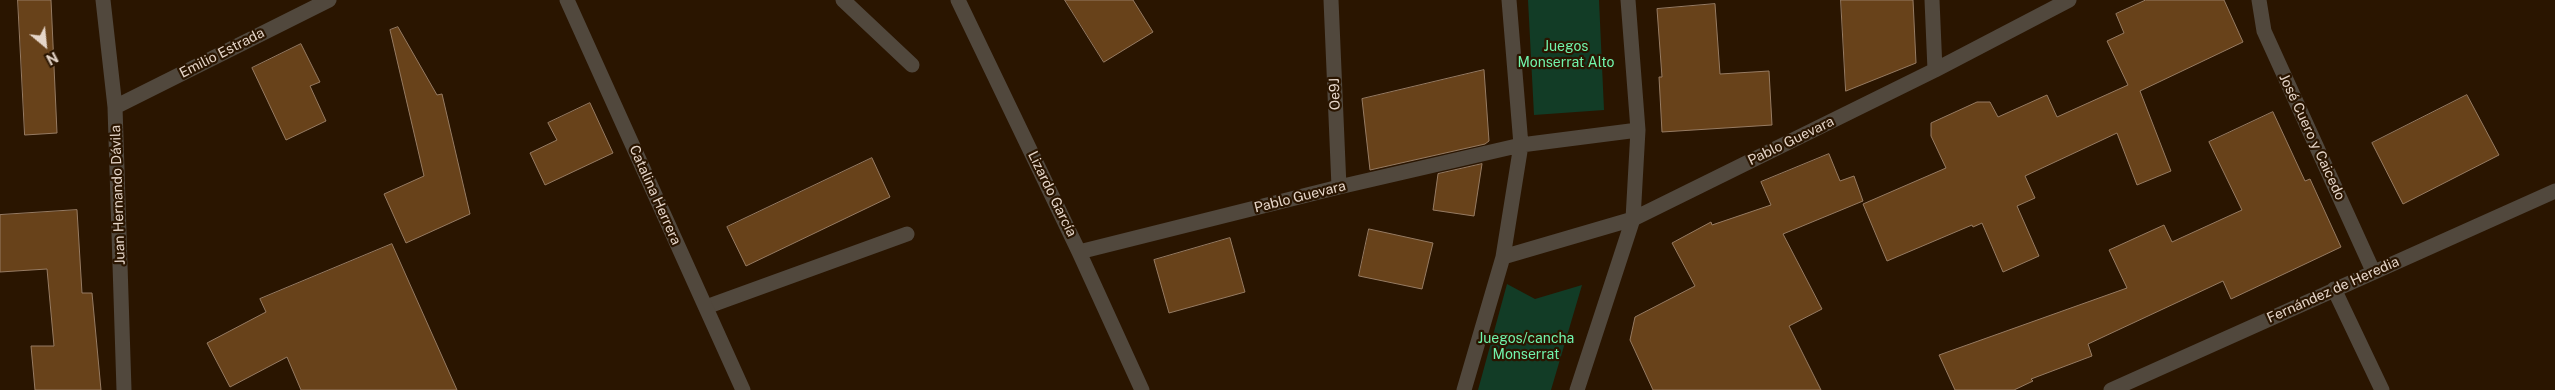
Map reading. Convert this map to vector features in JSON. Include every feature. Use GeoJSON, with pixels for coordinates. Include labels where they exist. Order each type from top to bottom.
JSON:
{"type":"FeatureCollection","features":[{"type":"Feature","properties":{"kind":"street","name":"Juan Hernando Dávila"},"geometry":{"type":"LineString","coordinates":[[103,0],[115,107],[124,390]]}},
{"type":"Feature","properties":{"kind":"street","name":"Emilio Estrada"},"geometry":{"type":"LineString","coordinates":[[115,107],[329,0]]}},
{"type":"Feature","properties":{"kind":"street","name":"Catalina Herrera"},"geometry":{"type":"LineString","coordinates":[[567,0],[743,390]]}},
{"type":"Feature","properties":{"kind":"street"},"geometry":{"type":"LineString","coordinates":[[843,0],[912,65]]}},
{"type":"Feature","properties":{"kind":"street","name":"Lizardo García"},"geometry":{"type":"LineString","coordinates":[[958,0],[1079,252],[1142,390]]}},
{"type":"Feature","properties":{"kind":"street","name":"Oe9J"},"geometry":{"type":"LineString","coordinates":[[1332,0],[1339,187]]}},
{"type":"Feature","properties":{"kind":"street"},"geometry":{"type":"LineString","coordinates":[[1464,390],[1503,257],[1521,145],[1509,0]]}},
{"type":"Feature","properties":{"kind":"street"},"geometry":{"type":"LineString","coordinates":[[1577,390],[1633,220],[1638,130],[1628,0]]}},
{"type":"Feature","properties":{"kind":"street"},"geometry":{"type":"LineString","coordinates":[[1932,0],[1935,70]]}},
{"type":"Feature","properties":{"kind":"street","name":"Pablo Guevara"},"geometry":{"type":"LineString","coordinates":[[1503,257],[1633,220],[1935,70],[2069,0]]}},
{"type":"Feature","properties":{"kind":"street","name":"José Cuero y Caicedo"},"geometry":{"type":"LineString","coordinates":[[2260,0],[2264,31],[2373,271]]}},
{"type":"Feature","properties":{"kind":"street","name":"Pablo Guevara"},"geometry":{"type":"LineString","coordinates":[[1079,252],[1339,187],[1521,145],[1638,130]]}},
{"type":"Feature","properties":{"kind":"street","name":"Fernández de Heredia"},"geometry":{"type":"LineString","coordinates":[[2111,390],[2555,191]]}},
{"type":"Feature","properties":{"kind":"street"},"geometry":{"type":"LineString","coordinates":[[706,307],[906,234]]}},
{"type":"Feature","properties":{"kind":"street"},"geometry":{"type":"LineString","coordinates":[[2334,289],[2382,390]]}},
{"type":"Feature","properties":{"kind":"green space","name":"Juegos Monserrat Alto"},"geometry":{"type":"Polygon","coordinates":[[[1528,0],[1599,0],[1604,110],[1534,115],[1528,0]]]}},
{"type":"Feature","properties":{"kind":"green space","name":"Juegos/cancha Monserrat"},"geometry":{"type":"Polygon","coordinates":[[[1507,284],[1535,299],[1582,285],[1551,390],[1478,390],[1507,284]]]}},
{"type":"Feature","properties":{"kind":"building"},"geometry":{"type":"Polygon","coordinates":[[[18,0],[51,0],[57,133],[25,135],[18,0]]]}},
{"type":"Feature","properties":{"kind":"building"},"geometry":{"type":"Polygon","coordinates":[[[1065,0],[1133,0],[1153,32],[1104,62],[1065,0]]]}},
{"type":"Feature","properties":{"kind":"building"},"geometry":{"type":"Polygon","coordinates":[[[1841,0],[1913,0],[1916,63],[1846,91],[1841,0]]]}},
{"type":"Feature","properties":{"kind":"building"},"geometry":{"type":"Polygon","coordinates":[[[2146,0],[2224,0],[2243,42],[2140,91],[2171,171],[2137,185],[2117,133],[2025,176],[2035,198],[2017,206],[2039,256],[2003,272],[1982,223],[1973,227],[1972,225],[1887,261],[1863,204],[1946,168],[1931,136],[1931,123],[1977,102],[1990,102],[1998,117],[2047,95],[2057,117],[2128,85],[2107,41],[2124,33],[2116,14],[2146,0]]]}},
{"type":"Feature","properties":{"kind":"building"},"geometry":{"type":"Polygon","coordinates":[[[1715,4],[1720,74],[1769,71],[1772,125],[1662,132],[1659,77],[1662,77],[1657,9],[1715,4]]]}},
{"type":"Feature","properties":{"kind":"building"},"geometry":{"type":"Polygon","coordinates":[[[398,27],[437,95],[442,94],[470,214],[406,243],[384,194],[424,176],[390,30],[398,27]]]}},
{"type":"Feature","properties":{"kind":"building"},"geometry":{"type":"Polygon","coordinates":[[[301,44],[320,82],[310,86],[326,121],[286,140],[252,68],[301,44]]]}},
{"type":"Feature","properties":{"kind":"building"},"geometry":{"type":"Polygon","coordinates":[[[1484,70],[1489,141],[1485,144],[1370,170],[1362,99],[1484,70]]]}},
{"type":"Feature","properties":{"kind":"building"},"geometry":{"type":"Polygon","coordinates":[[[2467,95],[2499,155],[2403,204],[2372,143],[2467,95]]]}},
{"type":"Feature","properties":{"kind":"building"},"geometry":{"type":"Polygon","coordinates":[[[590,103],[613,153],[545,185],[530,153],[557,140],[548,123],[590,103]]]}},
{"type":"Feature","properties":{"kind":"building"},"geometry":{"type":"Polygon","coordinates":[[[2273,112],[2305,181],[2310,179],[2341,247],[2231,299],[2223,281],[2088,344],[2092,356],[2031,379],[2033,381],[2014,390],[1955,390],[1939,355],[2127,288],[2109,250],[2164,225],[2172,242],[2242,210],[2209,142],[2273,112]]]}},
{"type":"Feature","properties":{"kind":"building"},"geometry":{"type":"Polygon","coordinates":[[[1829,154],[1840,181],[1854,176],[1863,201],[1783,234],[1822,309],[1789,326],[1821,390],[1653,390],[1630,340],[1635,317],[1695,286],[1672,243],[1711,222],[1712,225],[1771,205],[1761,182],[1829,154]]]}},
{"type":"Feature","properties":{"kind":"building"},"geometry":{"type":"Polygon","coordinates":[[[872,158],[890,197],[746,266],[727,227],[872,158]]]}},
{"type":"Feature","properties":{"kind":"building"},"geometry":{"type":"Polygon","coordinates":[[[1482,164],[1474,216],[1433,210],[1438,174],[1482,164]]]}},
{"type":"Feature","properties":{"kind":"building"},"geometry":{"type":"Polygon","coordinates":[[[77,210],[82,293],[92,293],[101,390],[35,390],[31,346],[54,346],[47,269],[0,272],[0,215],[77,210]]]}},
{"type":"Feature","properties":{"kind":"building"},"geometry":{"type":"Polygon","coordinates":[[[1369,229],[1433,243],[1422,289],[1359,276],[1369,229]]]}},
{"type":"Feature","properties":{"kind":"building"},"geometry":{"type":"Polygon","coordinates":[[[1230,238],[1245,292],[1169,313],[1154,260],[1230,238]]]}},
{"type":"Feature","properties":{"kind":"building"},"geometry":{"type":"Polygon","coordinates":[[[392,244],[457,390],[301,390],[287,357],[230,387],[207,343],[266,312],[260,299],[392,244]]]}}]}
